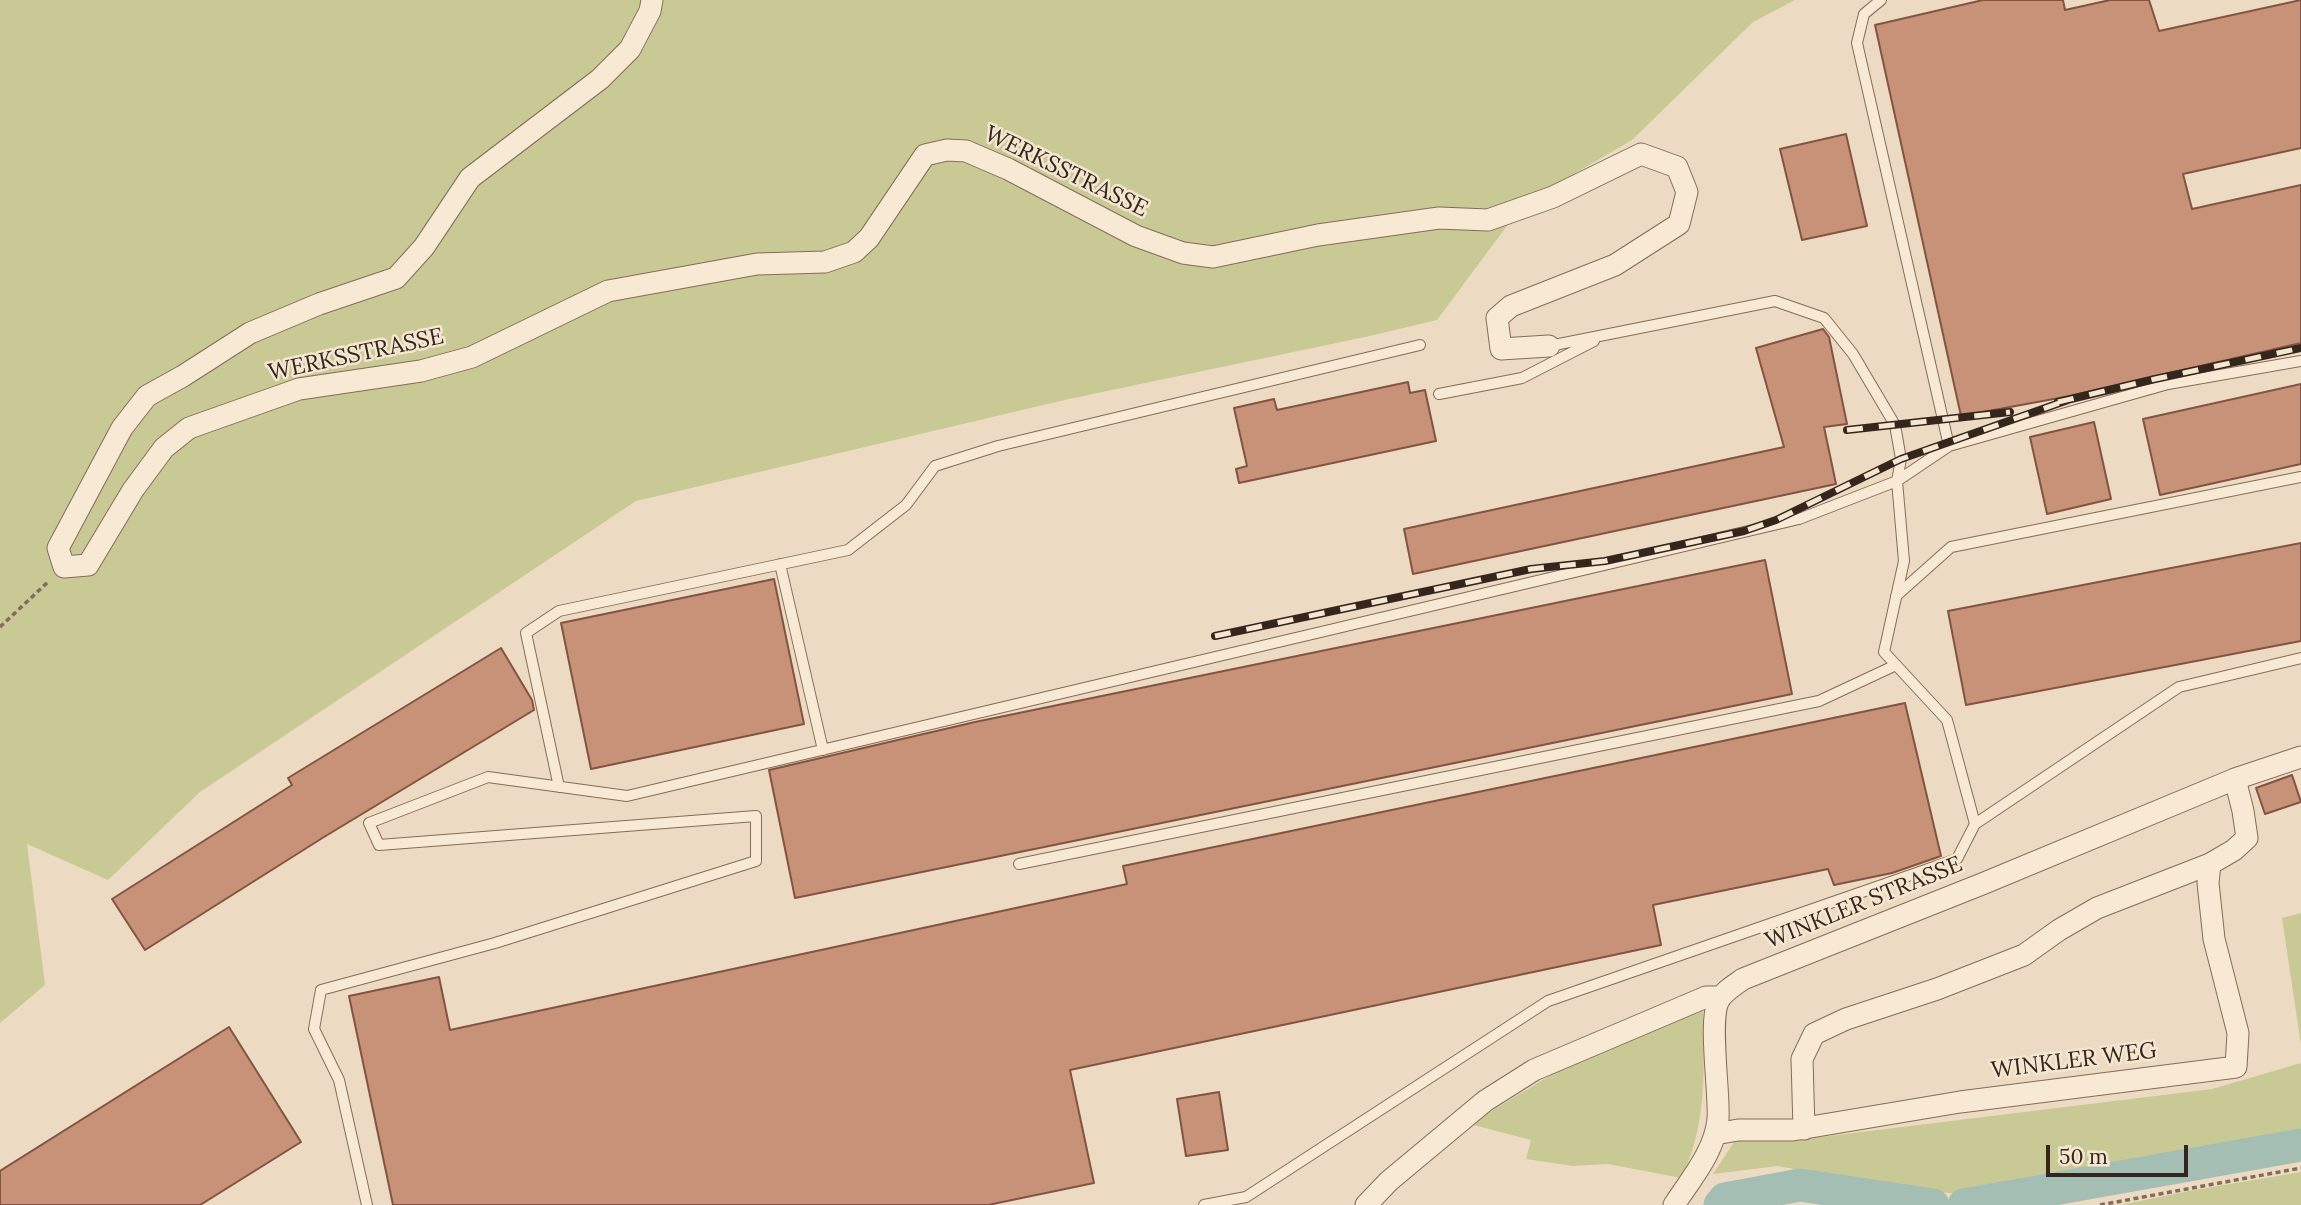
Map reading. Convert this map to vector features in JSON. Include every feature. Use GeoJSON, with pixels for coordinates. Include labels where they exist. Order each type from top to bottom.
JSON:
{"type":"FeatureCollection","features":[{"type":"Feature","properties":{"kind":"street","name":"WERKSSTRASSE"},"geometry":{"type":"LineString","coordinates":[[652,0],[650,11],[630,49],[600,79],[470,178],[424,247],[396,278],[319,304],[250,333],[147,396],[122,428],[58,548],[64,567],[88,565],[164,448],[189,428],[299,389],[421,371],[472,357],[608,291],[757,264],[825,262],[854,252],[869,238],[925,155],[947,150],[966,151],[997,165],[1136,236],[1183,253],[1213,257],[1318,235],[1439,218],[1488,220],[1553,197],[1641,154],[1677,167],[1687,192],[1679,224],[1615,265],[1511,306],[1497,318],[1501,349],[1549,346]]}},
{"type":"Feature","properties":{"kind":"street","name":"WINKLER STRASSE"},"geometry":{"type":"LineString","coordinates":[[1721,997],[1743,979],[2235,779],[2301,757]]}},
{"type":"Feature","properties":{"kind":"street"},"geometry":{"type":"LineString","coordinates":[[1804,1129],[1802,1059],[1814,1034],[1846,1019],[1937,989],[2024,955],[2097,908],[2210,864],[2247,838],[2235,779]]}},
{"type":"Feature","properties":{"kind":"street","name":"WINKLER WEG"},"geometry":{"type":"LineString","coordinates":[[1715,1133],[1804,1129],[1960,1102],[2236,1067],[2238,1033],[2214,939],[2208,883],[2210,864]]}},
{"type":"Feature","properties":{"kind":"street"},"geometry":{"type":"LineString","coordinates":[[1366,1205],[1389,1181],[1485,1101],[1535,1070],[1706,997],[1721,997]]}},
{"type":"Feature","properties":{"kind":"street"},"geometry":{"type":"LineString","coordinates":[[1674,1205],[1704,1159],[1715,1133],[1718,1118],[1716,1011],[1721,997]]}},
{"type":"Feature","properties":{"kind":"lane"},"geometry":{"type":"LineString","coordinates":[[1881,0],[1864,14],[1857,43],[1949,446]]}},
{"type":"Feature","properties":{"kind":"lane"},"geometry":{"type":"LineString","coordinates":[[1549,346],[1776,301],[1824,318],[1853,354],[1895,425],[1901,459],[1897,481],[1904,561],[1884,652],[1947,720],[1975,824]]}},
{"type":"Feature","properties":{"kind":"lane"},"geometry":{"type":"LineString","coordinates":[[1439,394],[1522,378],[1606,335]]}},
{"type":"Feature","properties":{"kind":"lane"},"geometry":{"type":"LineString","coordinates":[[559,787],[526,633],[559,611],[848,550],[906,505],[935,466],[998,446],[1420,345]]}},
{"type":"Feature","properties":{"kind":"lane"},"geometry":{"type":"LineString","coordinates":[[368,1205],[339,1080],[314,1029],[321,989],[495,943],[756,860],[756,817],[379,845],[369,823],[488,777],[627,796],[1799,519],[1897,481],[1949,446],[2168,384],[2301,361]]}},
{"type":"Feature","properties":{"kind":"lane"},"geometry":{"type":"LineString","coordinates":[[1896,596],[1951,547],[2301,477]]}},
{"type":"Feature","properties":{"kind":"lane"},"geometry":{"type":"LineString","coordinates":[[780,564],[823,750]]}},
{"type":"Feature","properties":{"kind":"lane"},"geometry":{"type":"LineString","coordinates":[[1204,1205],[1246,1201],[1548,1001],[1957,859],[1975,824],[2179,687],[2301,658]]}},
{"type":"Feature","properties":{"kind":"lane"},"geometry":{"type":"LineString","coordinates":[[1020,864],[1819,701],[1896,665]]}},
{"type":"Feature","properties":{"kind":"path"},"geometry":{"type":"LineString","coordinates":[[0,628],[64,567]]}},
{"type":"Feature","properties":{"kind":"path"},"geometry":{"type":"LineString","coordinates":[[2099,1205],[2301,1168]]}},
{"type":"Feature","properties":{"kind":"green space"},"geometry":{"type":"Polygon","coordinates":[[[0,0],[1795,0],[1753,22],[1632,140],[1524,203],[1437,320],[1069,399],[636,501],[200,792],[108,880],[27,844],[45,985],[0,1023],[0,0]]]}},
{"type":"Feature","properties":{"kind":"green space"},"geometry":{"type":"Polygon","coordinates":[[[2301,913],[2301,1045],[2282,918],[2301,913]]]}},
{"type":"Feature","properties":{"kind":"green space"},"geometry":{"type":"Polygon","coordinates":[[[1703,1009],[1704,1074],[1700,1116],[1690,1158],[1681,1178],[1608,1164],[1573,1166],[1526,1159],[1531,1140],[1470,1124],[1579,1058],[1703,1009]]]}},
{"type":"Feature","properties":{"kind":"green space"},"geometry":{"type":"Polygon","coordinates":[[[2301,1063],[2301,1136],[2224,1152],[1971,1194],[1869,1189],[1815,1173],[1778,1166],[1713,1174],[1736,1139],[1788,1141],[2212,1089],[2301,1063]]]}},
{"type":"Feature","properties":{"kind":"green space"},"geometry":{"type":"Polygon","coordinates":[[[2301,1172],[2301,1205],[2120,1205],[2189,1191],[2301,1172]]]}},
{"type":"Feature","properties":{"kind":"building"},"geometry":{"type":"Polygon","coordinates":[[[1983,0],[2063,0],[2065,10],[2110,0],[2149,0],[2159,31],[2301,0],[2301,148],[2183,174],[2192,209],[2301,185],[2301,343],[2070,396],[1961,416],[1875,25],[1983,0]]]}},
{"type":"Feature","properties":{"kind":"building"},"geometry":{"type":"Polygon","coordinates":[[[1846,134],[1867,226],[1802,240],[1780,149],[1846,134]]]}},
{"type":"Feature","properties":{"kind":"building"},"geometry":{"type":"Polygon","coordinates":[[[1823,329],[1829,337],[1847,424],[1824,427],[1836,484],[1413,574],[1404,529],[1784,447],[1756,348],[1823,329]]]}},
{"type":"Feature","properties":{"kind":"building"},"geometry":{"type":"Polygon","coordinates":[[[1408,382],[1410,393],[1425,390],[1436,441],[1239,483],[1236,469],[1247,466],[1234,408],[1274,399],[1277,410],[1408,382]]]}},
{"type":"Feature","properties":{"kind":"building"},"geometry":{"type":"Polygon","coordinates":[[[2301,384],[2301,464],[2160,495],[2143,419],[2301,384]]]}},
{"type":"Feature","properties":{"kind":"building"},"geometry":{"type":"Polygon","coordinates":[[[2094,422],[2111,499],[2047,514],[2030,437],[2094,422]]]}},
{"type":"Feature","properties":{"kind":"building"},"geometry":{"type":"Polygon","coordinates":[[[2301,543],[2301,641],[1966,705],[1948,611],[2301,543]]]}},
{"type":"Feature","properties":{"kind":"building"},"geometry":{"type":"Polygon","coordinates":[[[1765,560],[1792,694],[795,898],[769,770],[975,722],[1765,560]]]}},
{"type":"Feature","properties":{"kind":"building"},"geometry":{"type":"Polygon","coordinates":[[[774,579],[804,724],[591,769],[561,623],[774,579]]]}},
{"type":"Feature","properties":{"kind":"building"},"geometry":{"type":"Polygon","coordinates":[[[501,648],[532,700],[534,710],[324,837],[145,950],[112,899],[292,785],[288,778],[501,648]]]}},
{"type":"Feature","properties":{"kind":"building"},"geometry":{"type":"Polygon","coordinates":[[[1905,703],[1941,856],[1892,873],[1834,885],[1828,869],[1653,905],[1661,945],[1070,1070],[1094,1183],[988,1205],[393,1205],[349,996],[439,977],[450,1030],[1127,884],[1123,866],[1905,703]]]}},
{"type":"Feature","properties":{"kind":"building"},"geometry":{"type":"Polygon","coordinates":[[[2292,775],[2301,802],[2265,814],[2256,788],[2292,775]]]}},
{"type":"Feature","properties":{"kind":"building"},"geometry":{"type":"Polygon","coordinates":[[[229,1027],[301,1142],[200,1205],[0,1205],[0,1171],[229,1027]]]}},
{"type":"Feature","properties":{"kind":"building"},"geometry":{"type":"Polygon","coordinates":[[[1219,1092],[1228,1150],[1186,1156],[1177,1099],[1219,1092]]]}},
{"type":"Feature","properties":{"kind":"waterway"},"geometry":{"type":"LineString","coordinates":[[1964,1205],[2301,1145]]}},
{"type":"Feature","properties":{"kind":"waterway"},"geometry":{"type":"LineString","coordinates":[[1720,1205],[1725,1199],[1800,1185],[1933,1205]]}},
{"type":"Feature","properties":{"kind":"railway"},"geometry":{"type":"LineString","coordinates":[[2058,402],[2301,348]]}},
{"type":"Feature","properties":{"kind":"railway"},"geometry":{"type":"LineString","coordinates":[[1215,636],[1531,569],[1605,561],[1744,531],[1776,520],[1901,459],[2068,400]]}},
{"type":"Feature","properties":{"kind":"railway"},"geometry":{"type":"LineString","coordinates":[[1847,430],[2010,412]]}}]}
